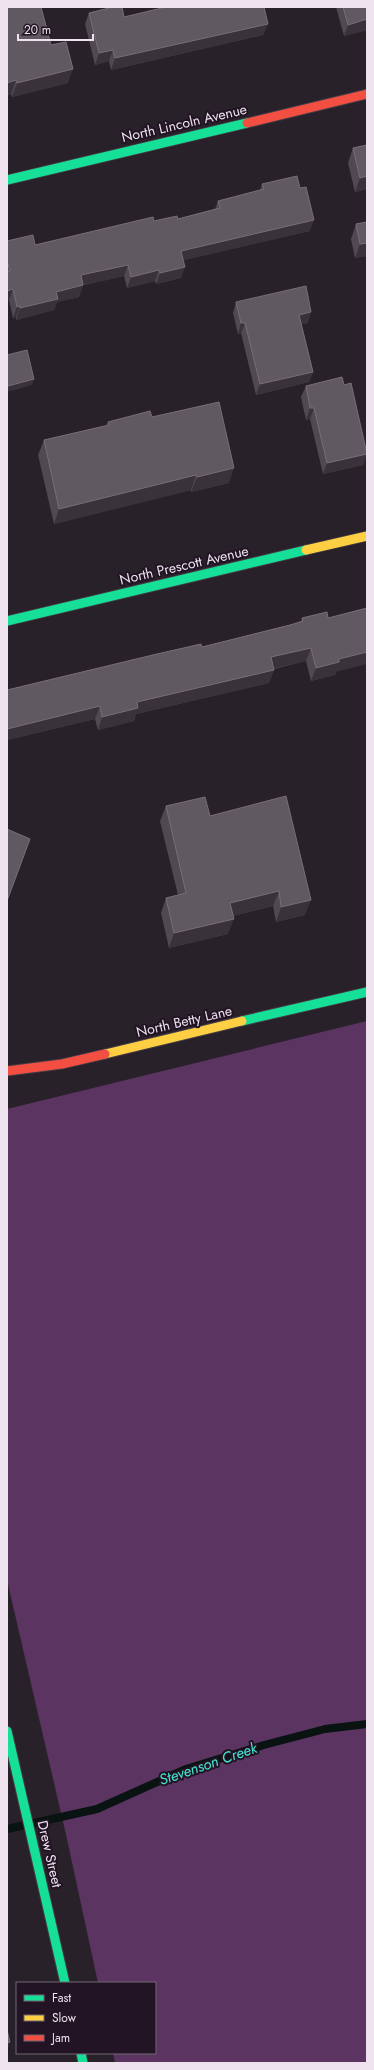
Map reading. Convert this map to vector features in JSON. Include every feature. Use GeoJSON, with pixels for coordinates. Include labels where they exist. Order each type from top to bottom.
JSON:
{"type":"FeatureCollection","features":[{"type":"Feature","properties":{"kind":"street","name":"North Lincoln Avenue"},"geometry":{"type":"LineString","coordinates":[[7,180],[367,94]]}},
{"type":"Feature","properties":{"kind":"street","name":"North Prescott Avenue"},"geometry":{"type":"LineString","coordinates":[[7,621],[367,536]]}},
{"type":"Feature","properties":{"kind":"street","name":"North Betty Lane"},"geometry":{"type":"LineString","coordinates":[[7,1071],[62,1064],[367,992]]}},
{"type":"Feature","properties":{"kind":"street","name":"Drew Street"},"geometry":{"type":"LineString","coordinates":[[8,1734],[66,1982]]}},
{"type":"Feature","properties":{"kind":"shaded area"},"geometry":{"type":"Polygon","coordinates":[[[367,1021],[367,2063],[115,2063],[113,2054],[156,2054],[156,1982],[98,1982],[67,1839],[7,1580],[7,1109],[367,1021]]]}},
{"type":"Feature","properties":{"kind":"building"},"geometry":{"type":"Polygon","coordinates":[[[7,7],[41,7],[51,45],[66,42],[73,69],[17,83],[16,80],[7,83],[7,7]]]}},
{"type":"Feature","properties":{"kind":"building"},"geometry":{"type":"Polygon","coordinates":[[[113,7],[122,7],[124,17],[166,7],[264,7],[268,24],[115,58],[113,50],[99,53],[89,13],[113,7]]]}},
{"type":"Feature","properties":{"kind":"building"},"geometry":{"type":"Polygon","coordinates":[[[343,7],[367,7],[367,19],[348,25],[343,7]]]}},
{"type":"Feature","properties":{"kind":"building"},"geometry":{"type":"Polygon","coordinates":[[[367,145],[367,176],[360,178],[353,148],[367,145]]]}},
{"type":"Feature","properties":{"kind":"building"},"geometry":{"type":"Polygon","coordinates":[[[297,176],[300,188],[306,187],[314,220],[181,251],[185,267],[160,273],[159,270],[131,277],[128,265],[81,275],[83,285],[56,292],[58,299],[20,308],[20,306],[17,307],[13,289],[7,291],[7,271],[10,271],[7,260],[7,241],[33,235],[35,245],[153,217],[154,221],[177,216],[178,219],[220,208],[218,201],[264,189],[262,184],[297,176]]]}},
{"type":"Feature","properties":{"kind":"building"},"geometry":{"type":"Polygon","coordinates":[[[367,222],[367,243],[360,244],[356,224],[367,222]]]}},
{"type":"Feature","properties":{"kind":"building"},"geometry":{"type":"Polygon","coordinates":[[[306,286],[311,312],[299,315],[313,372],[260,384],[245,323],[241,323],[236,302],[306,286]]]}},
{"type":"Feature","properties":{"kind":"building"},"geometry":{"type":"Polygon","coordinates":[[[27,350],[34,379],[8,386],[7,355],[27,350]]]}},
{"type":"Feature","properties":{"kind":"building"},"geometry":{"type":"Polygon","coordinates":[[[342,377],[344,385],[351,383],[367,454],[327,463],[314,408],[310,408],[306,386],[342,377]]]}},
{"type":"Feature","properties":{"kind":"building"},"geometry":{"type":"Polygon","coordinates":[[[219,402],[234,468],[197,477],[196,475],[59,509],[44,440],[109,425],[108,422],[150,411],[152,417],[219,402]]]}},
{"type":"Feature","properties":{"kind":"building"},"geometry":{"type":"Polygon","coordinates":[[[367,608],[367,652],[339,659],[339,662],[316,668],[311,648],[271,657],[274,670],[137,702],[138,708],[102,717],[100,706],[7,729],[7,690],[201,644],[202,647],[290,625],[303,621],[302,618],[327,612],[328,618],[367,608]]]}},
{"type":"Feature","properties":{"kind":"building"},"geometry":{"type":"Polygon","coordinates":[[[286,796],[311,900],[281,907],[279,891],[230,903],[234,919],[174,933],[166,898],[186,893],[166,806],[205,797],[210,816],[286,796]]]}},
{"type":"Feature","properties":{"kind":"building"},"geometry":{"type":"Polygon","coordinates":[[[7,829],[30,839],[7,901],[7,829]]]}},
{"type":"Feature","properties":{"kind":"building"},"geometry":{"type":"Polygon","coordinates":[[[7,2030],[10,2042],[7,2043],[7,2030]]]}},
{"type":"Feature","properties":{"kind":"waterway","name":"Stevenson Creek"},"geometry":{"type":"LineString","coordinates":[[7,1829],[97,1809],[186,1769],[264,1745],[325,1729],[367,1724]]}},
{"type":"Feature","properties":{"kind":"traffic: fast"},"geometry":{"type":"LineString","coordinates":[[7,180],[247,123]]}},
{"type":"Feature","properties":{"kind":"traffic: fast"},"geometry":{"type":"LineString","coordinates":[[7,621],[306,550]]}},
{"type":"Feature","properties":{"kind":"traffic: fast"},"geometry":{"type":"LineString","coordinates":[[242,1021],[367,992]]}},
{"type":"Feature","properties":{"kind":"traffic: fast"},"geometry":{"type":"LineString","coordinates":[[7,1731],[65,1982]]}},
{"type":"Feature","properties":{"kind":"traffic: fast"},"geometry":{"type":"LineString","coordinates":[[81,2054],[83,2063]]}},
{"type":"Feature","properties":{"kind":"traffic: slow"},"geometry":{"type":"LineString","coordinates":[[306,550],[367,536]]}},
{"type":"Feature","properties":{"kind":"traffic: slow"},"geometry":{"type":"LineString","coordinates":[[105,1054],[242,1021]]}},
{"type":"Feature","properties":{"kind":"traffic: jam"},"geometry":{"type":"LineString","coordinates":[[247,123],[367,94]]}},
{"type":"Feature","properties":{"kind":"traffic: jam"},"geometry":{"type":"LineString","coordinates":[[7,1071],[62,1064],[105,1054]]}}]}
